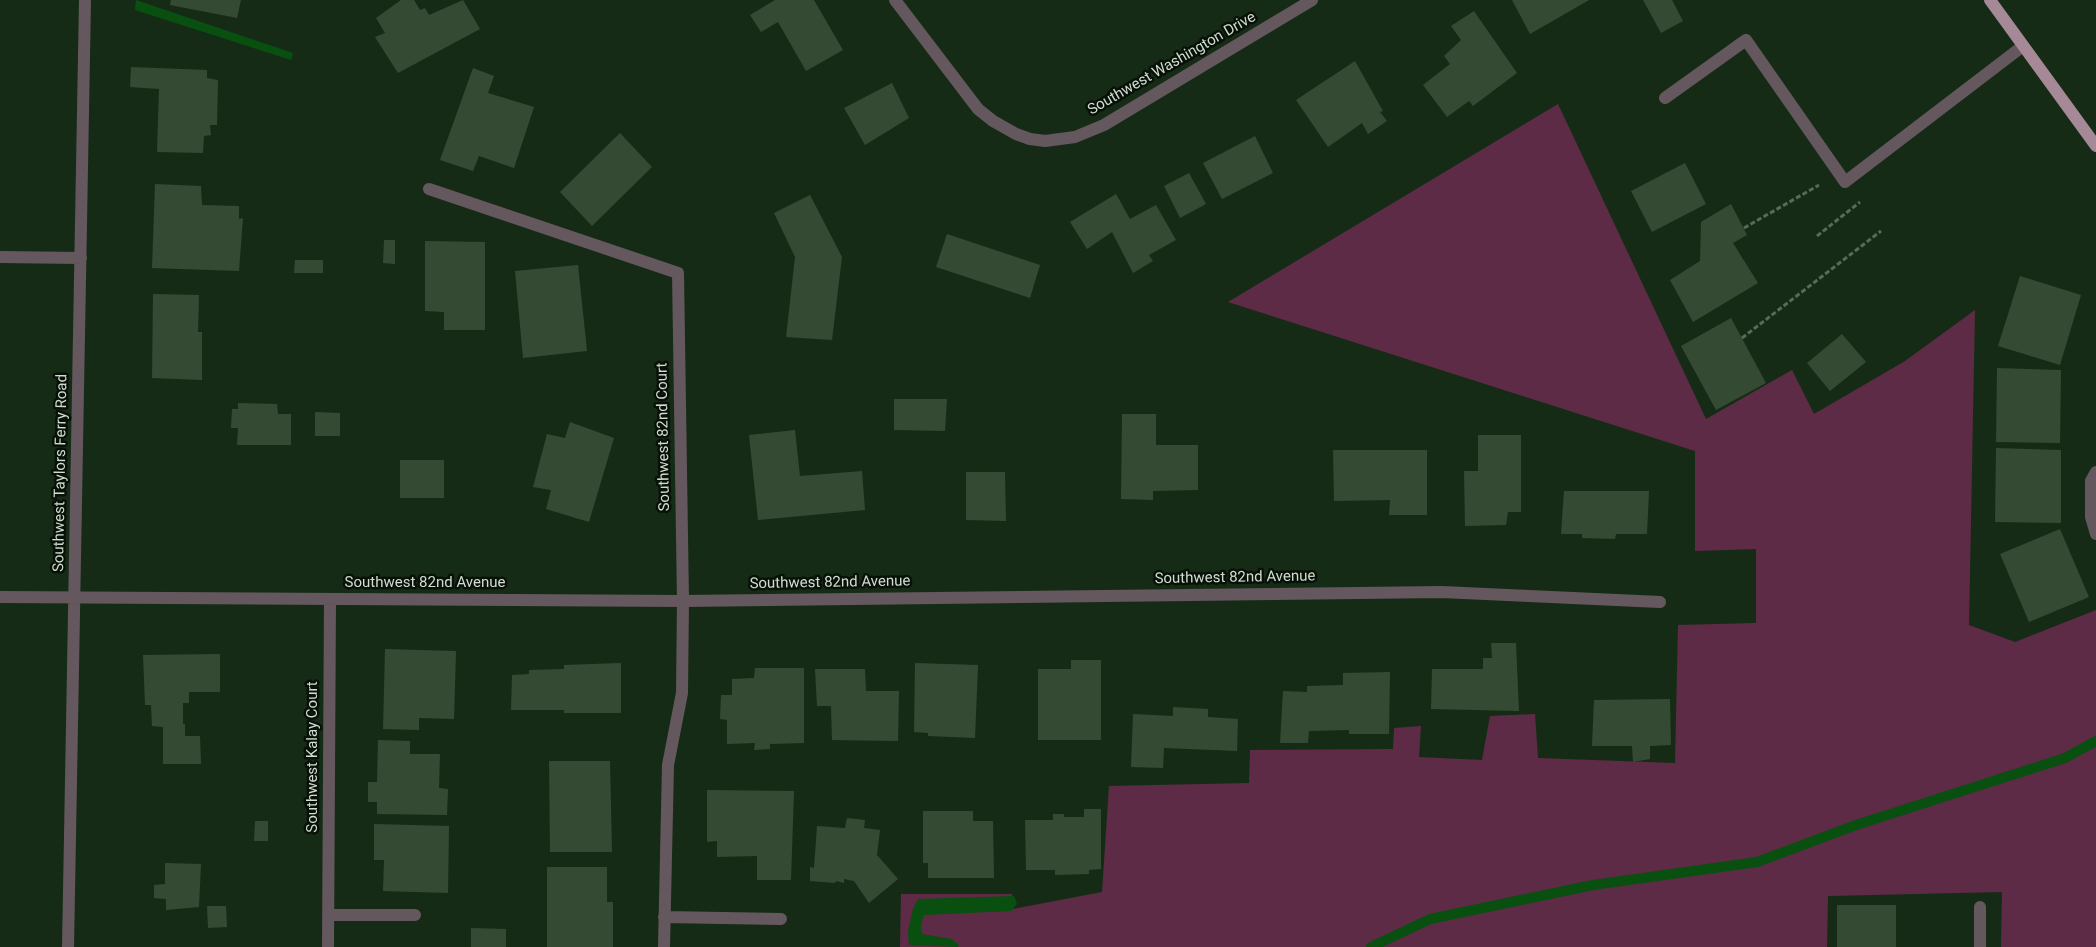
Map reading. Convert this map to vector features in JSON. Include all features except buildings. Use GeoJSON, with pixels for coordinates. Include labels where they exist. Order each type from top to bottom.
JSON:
{"type":"FeatureCollection","features":[{"type":"Feature","properties":{"kind":"main road"},"geometry":{"type":"LineString","coordinates":[[1990,0],[2096,146]]}},
{"type":"Feature","properties":{"kind":"street","name":"Southwest Taylors Ferry Road"},"geometry":{"type":"LineString","coordinates":[[68,947],[86,0]]}},
{"type":"Feature","properties":{"kind":"street","name":"Southwest Washington Drive"},"geometry":{"type":"LineString","coordinates":[[895,0],[978,109],[993,121],[1016,134],[1030,139],[1045,141],[1075,137],[1104,125],[1312,0]]}},
{"type":"Feature","properties":{"kind":"street"},"geometry":{"type":"LineString","coordinates":[[1665,98],[1746,40],[1845,182],[2023,46]]}},
{"type":"Feature","properties":{"kind":"street","name":"Southwest 82nd Court"},"geometry":{"type":"LineString","coordinates":[[429,189],[678,273],[683,601],[682,693],[668,766],[664,947]]}},
{"type":"Feature","properties":{"kind":"street"},"geometry":{"type":"LineString","coordinates":[[0,257],[81,258]]}},
{"type":"Feature","properties":{"kind":"street"},"geometry":{"type":"LineString","coordinates":[[2096,472],[2091,481],[2090,508],[2090,517],[2096,534]]}},
{"type":"Feature","properties":{"kind":"street","name":"Southwest 82nd Avenue"},"geometry":{"type":"LineString","coordinates":[[0,597],[683,601],[1442,592],[1660,602]]}},
{"type":"Feature","properties":{"kind":"street","name":"Southwest Kalay Court"},"geometry":{"type":"LineString","coordinates":[[328,947],[330,599]]}},
{"type":"Feature","properties":{"kind":"street"},"geometry":{"type":"LineString","coordinates":[[1980,906],[1980,947]]}},
{"type":"Feature","properties":{"kind":"street"},"geometry":{"type":"LineString","coordinates":[[329,915],[415,915]]}},
{"type":"Feature","properties":{"kind":"street"},"geometry":{"type":"LineString","coordinates":[[664,917],[781,919]]}},
{"type":"Feature","properties":{"kind":"path"},"geometry":{"type":"LineString","coordinates":[[1744,228],[1840,174]]}},
{"type":"Feature","properties":{"kind":"path"},"geometry":{"type":"LineString","coordinates":[[1817,236],[1860,202]]}},
{"type":"Feature","properties":{"kind":"path"},"geometry":{"type":"LineString","coordinates":[[1742,338],[1881,231]]}},
{"type":"Feature","properties":{"kind":"shaded area"},"geometry":{"type":"Polygon","coordinates":[[[136,0],[293,53],[291,60],[135,10],[136,0]]]}},
{"type":"Feature","properties":{"kind":"shaded area"},"geometry":{"type":"Polygon","coordinates":[[[1558,104],[1706,419],[1792,370],[1814,414],[1905,361],[1975,310],[1969,625],[2015,642],[2096,610],[2096,947],[2001,947],[2002,892],[1828,896],[1827,947],[900,947],[901,894],[1012,894],[1013,909],[1102,892],[1109,786],[1249,783],[1250,750],[1393,749],[1394,728],[1421,726],[1419,757],[1482,760],[1490,716],[1535,714],[1538,758],[1675,763],[1678,625],[1756,623],[1756,549],[1695,551],[1695,451],[1228,302],[1558,104]]]}},
{"type":"Feature","properties":{"kind":"shaded area"},"geometry":{"type":"Polygon","coordinates":[[[1014,896],[1017,904],[1011,911],[924,915],[921,925],[922,934],[952,939],[959,945],[958,947],[909,945],[908,931],[913,909],[918,899],[1014,896]]]}},
{"type":"Feature","properties":{"kind":"waterway"},"geometry":{"type":"LineString","coordinates":[[1371,947],[1430,919],[1593,885],[1757,862],[1856,825],[2065,758],[2096,741]]}}]}
